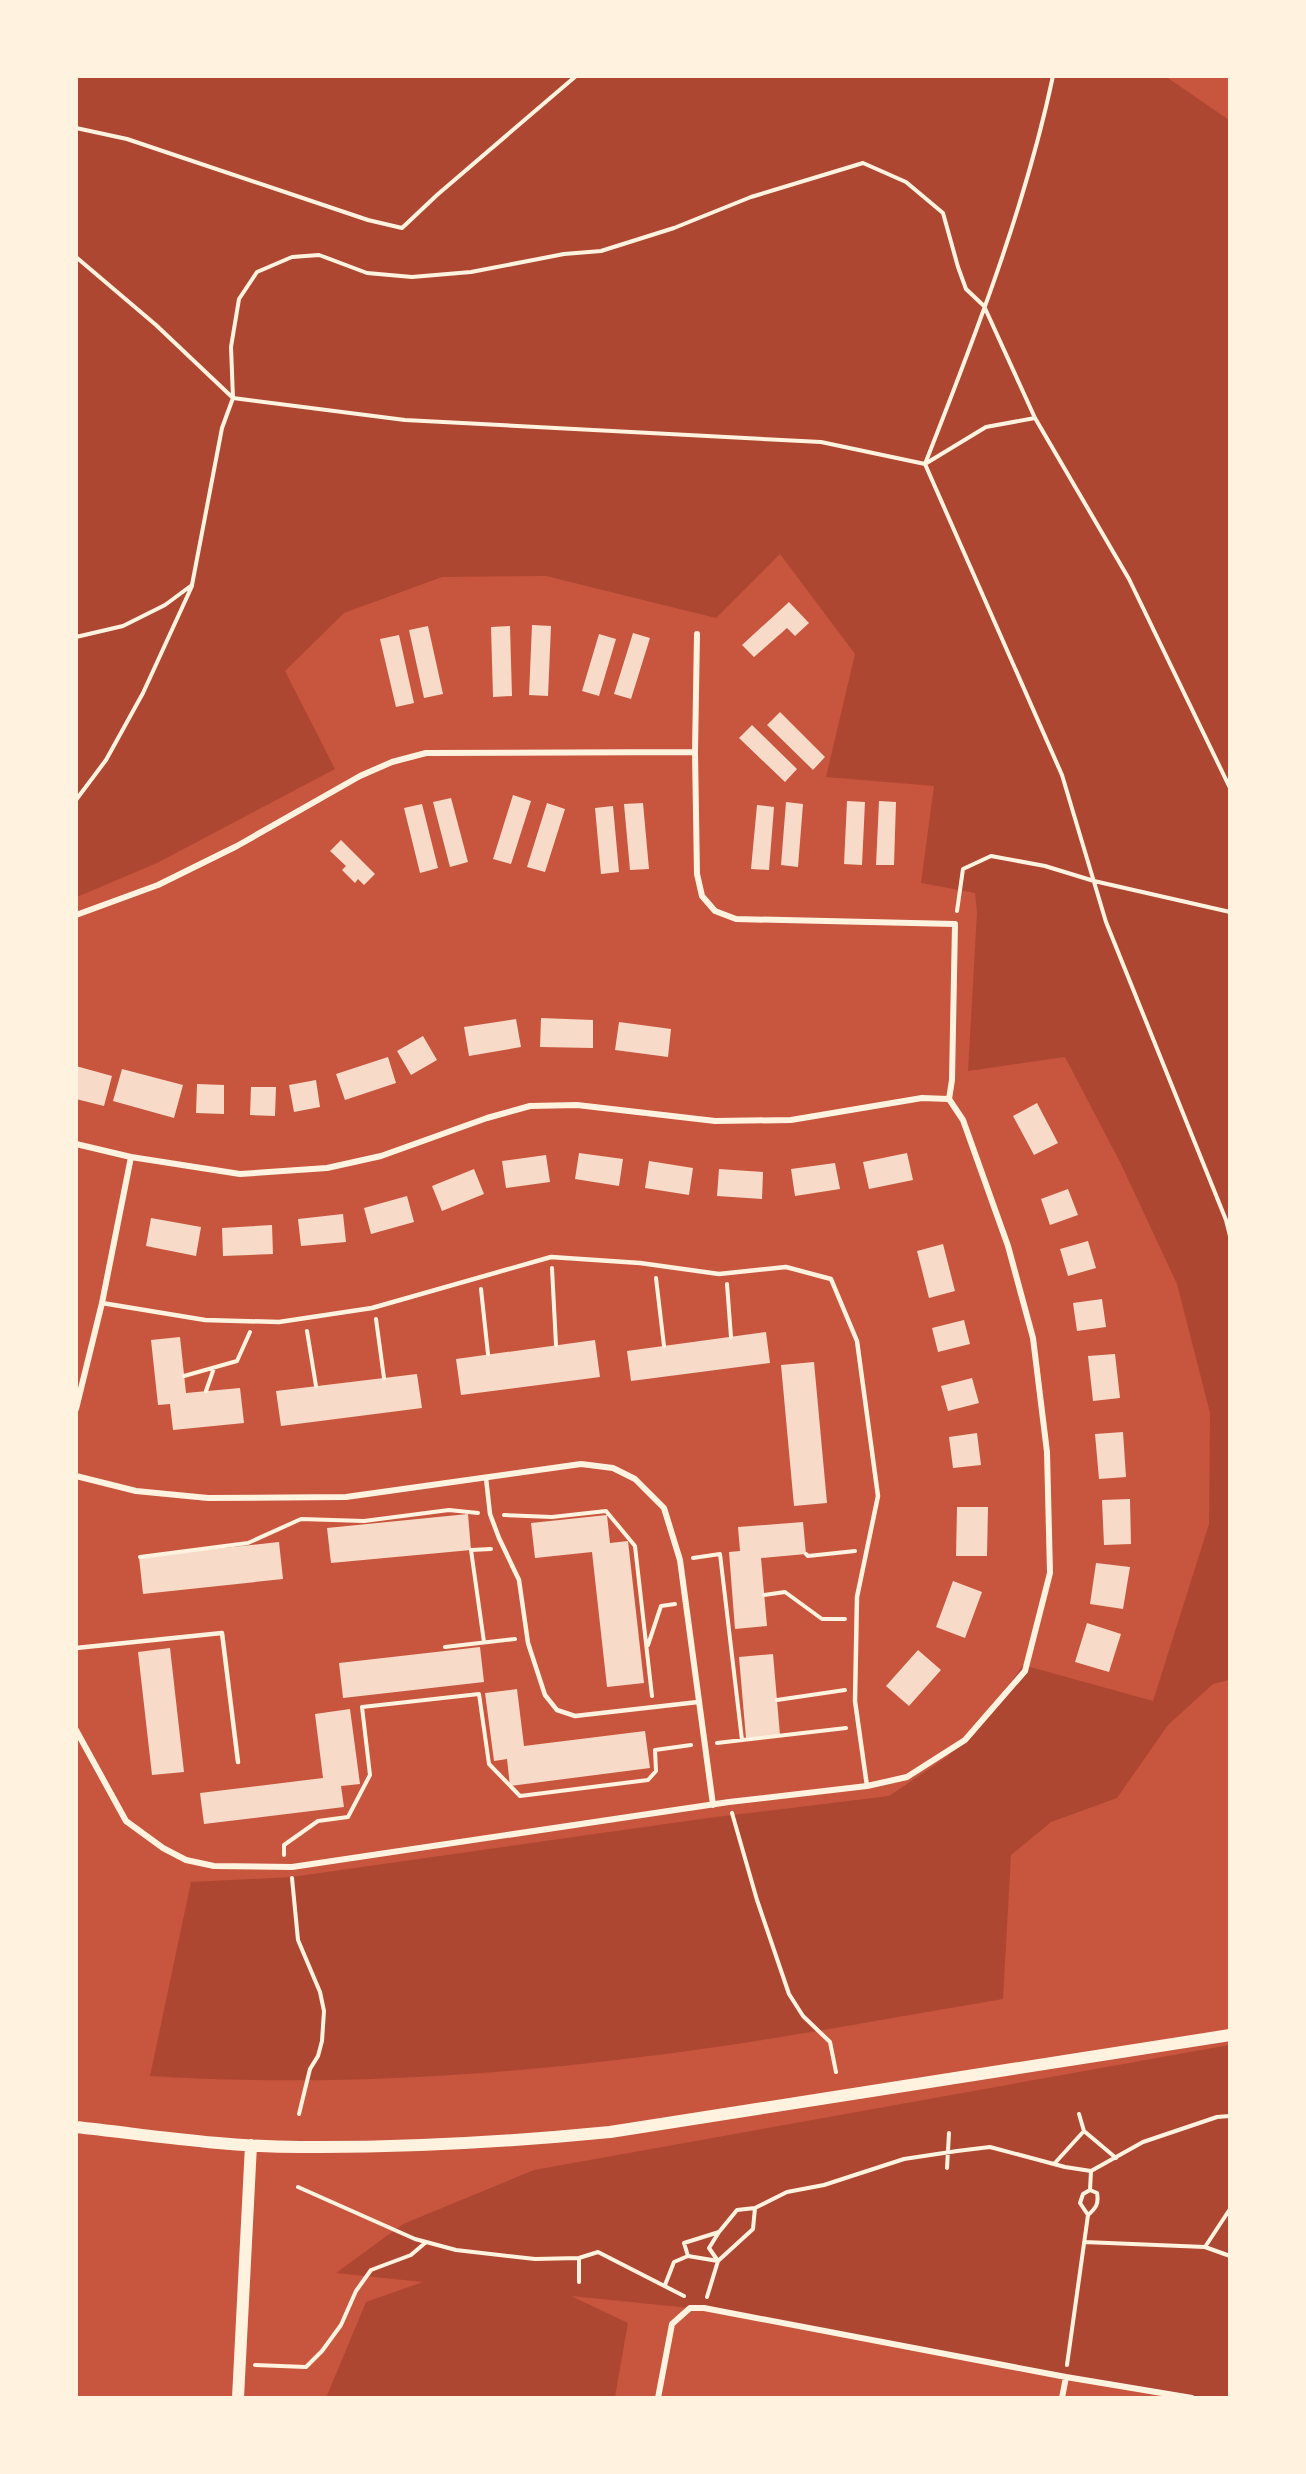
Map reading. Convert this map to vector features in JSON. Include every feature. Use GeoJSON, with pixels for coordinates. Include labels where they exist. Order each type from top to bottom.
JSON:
{"type":"FeatureCollection","features":[{"type":"Feature","properties":{"kind":"main road"},"geometry":{"type":"LineString","coordinates":[[76,2127],[251,2145],[298,2147],[416,2146],[508,2141],[610,2132],[1230,2035]]}},
{"type":"Feature","properties":{"kind":"main road"},"geometry":{"type":"LineString","coordinates":[[238,2397],[251,2145]]}},
{"type":"Feature","properties":{"kind":"street"},"geometry":{"type":"LineString","coordinates":[[76,1730],[126,1821],[162,1848],[186,1860],[214,1866],[289,1867],[729,1802],[867,1786],[907,1777],[965,1740],[1025,1671],[1050,1573],[1047,1452],[1033,1338],[1008,1246],[963,1120],[949,1098],[952,1080],[955,924],[736,919],[715,911],[702,896],[697,874],[695,752],[698,634]]}},
{"type":"Feature","properties":{"kind":"street"},"geometry":{"type":"LineString","coordinates":[[76,915],[158,885],[237,846],[360,776],[392,762],[426,753],[695,752]]}},
{"type":"Feature","properties":{"kind":"street"},"geometry":{"type":"LineString","coordinates":[[76,1144],[130,1157],[240,1174],[327,1168],[381,1156],[487,1118],[530,1106],[577,1105],[715,1121],[791,1120],[922,1098],[949,1098]]}},
{"type":"Feature","properties":{"kind":"street"},"geometry":{"type":"LineString","coordinates":[[76,1409],[102,1303],[130,1157]]}},
{"type":"Feature","properties":{"kind":"street"},"geometry":{"type":"LineString","coordinates":[[76,1476],[136,1491],[208,1498],[346,1497],[581,1464],[612,1468],[635,1479],[664,1508],[680,1560],[713,1805]]}},
{"type":"Feature","properties":{"kind":"street"},"geometry":{"type":"LineString","coordinates":[[658,2397],[672,2324],[690,2308],[704,2308],[1066,2377],[1192,2397]]}},
{"type":"Feature","properties":{"kind":"street"},"geometry":{"type":"LineString","coordinates":[[1062,2397],[1066,2377]]}},
{"type":"Feature","properties":{"kind":"lane"},"geometry":{"type":"LineString","coordinates":[[102,1303],[205,1320],[279,1322],[375,1307],[551,1257],[655,1264],[726,1273],[786,1267],[831,1278],[857,1341],[878,1496],[856,1597],[855,1688],[867,1786]]}},
{"type":"Feature","properties":{"kind":"lane"},"geometry":{"type":"LineString","coordinates":[[486,1478],[490,1514],[519,1580],[527,1638],[545,1695],[557,1710],[575,1716],[698,1702]]}},
{"type":"Feature","properties":{"kind":"lane"},"geometry":{"type":"LineString","coordinates":[[76,1648],[222,1634],[238,1762]]}},
{"type":"Feature","properties":{"kind":"path"},"geometry":{"type":"LineString","coordinates":[[76,128],[127,139],[368,220],[402,228],[437,195],[576,76]]}},
{"type":"Feature","properties":{"kind":"path"},"geometry":{"type":"LineString","coordinates":[[1053,76],[1042,127],[984,306],[924,464],[1062,775],[1106,922],[1226,1220],[1230,1236]]}},
{"type":"Feature","properties":{"kind":"path"},"geometry":{"type":"LineString","coordinates":[[76,800],[106,760],[143,693],[192,585],[222,428],[233,398],[231,348],[239,299],[257,272],[292,257],[319,255],[367,273],[412,278],[471,272],[564,254],[601,251],[674,228],[751,197],[863,163],[906,182],[943,213],[966,289],[984,306],[1035,417],[1128,579],[1230,788]]}},
{"type":"Feature","properties":{"kind":"path"},"geometry":{"type":"LineString","coordinates":[[76,257],[156,325],[233,398],[405,420],[821,442],[924,464],[986,427],[1035,417]]}},
{"type":"Feature","properties":{"kind":"path"},"geometry":{"type":"LineString","coordinates":[[76,637],[123,626],[165,605],[192,585]]}},
{"type":"Feature","properties":{"kind":"path"},"geometry":{"type":"LineString","coordinates":[[955,924],[963,869],[991,856],[1045,866],[1094,881],[1230,912]]}},
{"type":"Feature","properties":{"kind":"path"},"geometry":{"type":"LineString","coordinates":[[551,1257],[556,1345]]}},
{"type":"Feature","properties":{"kind":"path"},"geometry":{"type":"LineString","coordinates":[[655,1264],[664,1346]]}},
{"type":"Feature","properties":{"kind":"path"},"geometry":{"type":"LineString","coordinates":[[726,1273],[731,1337]]}},
{"type":"Feature","properties":{"kind":"path"},"geometry":{"type":"LineString","coordinates":[[480,1276],[488,1354]]}},
{"type":"Feature","properties":{"kind":"path"},"geometry":{"type":"LineString","coordinates":[[375,1307],[384,1378]]}},
{"type":"Feature","properties":{"kind":"path"},"geometry":{"type":"LineString","coordinates":[[305,1318],[316,1386]]}},
{"type":"Feature","properties":{"kind":"path"},"geometry":{"type":"LineString","coordinates":[[184,1376],[237,1361],[255,1322]]}},
{"type":"Feature","properties":{"kind":"path"},"geometry":{"type":"LineString","coordinates":[[206,1391],[214,1367]]}},
{"type":"Feature","properties":{"kind":"path"},"geometry":{"type":"LineString","coordinates":[[140,1557],[248,1543],[301,1519],[364,1521],[449,1510],[481,1513]]}},
{"type":"Feature","properties":{"kind":"path"},"geometry":{"type":"LineString","coordinates":[[500,1515],[552,1517],[606,1511],[635,1546],[653,1707]]}},
{"type":"Feature","properties":{"kind":"path"},"geometry":{"type":"LineString","coordinates":[[484,1642],[471,1550],[504,1547]]}},
{"type":"Feature","properties":{"kind":"path"},"geometry":{"type":"LineString","coordinates":[[806,1554],[808,1556],[866,1550]]}},
{"type":"Feature","properties":{"kind":"path"},"geometry":{"type":"LineString","coordinates":[[680,1560],[720,1554],[742,1740]]}},
{"type":"Feature","properties":{"kind":"path"},"geometry":{"type":"LineString","coordinates":[[764,1595],[785,1592],[822,1619],[856,1619]]}},
{"type":"Feature","properties":{"kind":"path"},"geometry":{"type":"LineString","coordinates":[[647,1649],[661,1606],[685,1602]]}},
{"type":"Feature","properties":{"kind":"path"},"geometry":{"type":"LineString","coordinates":[[445,1647],[527,1638]]}},
{"type":"Feature","properties":{"kind":"path"},"geometry":{"type":"LineString","coordinates":[[777,1700],[855,1688]]}},
{"type":"Feature","properties":{"kind":"path"},"geometry":{"type":"LineString","coordinates":[[299,2114],[310,2069],[318,2056],[322,2041],[324,2011],[320,1992],[298,1940],[284,1845],[318,1821],[348,1817],[370,1775],[362,1707],[479,1694],[489,1764],[520,1796],[648,1780],[656,1771],[655,1750],[859,1727]]}},
{"type":"Feature","properties":{"kind":"path"},"geometry":{"type":"LineString","coordinates":[[729,1802],[757,1900],[789,1994],[803,2016],[830,2042],[836,2072]]}},
{"type":"Feature","properties":{"kind":"path"},"geometry":{"type":"LineString","coordinates":[[1079,2114],[1084,2131],[1116,2158]]}},
{"type":"Feature","properties":{"kind":"path"},"geometry":{"type":"LineString","coordinates":[[718,2261],[709,2248],[737,2210],[755,2208],[787,2192],[824,2185],[904,2159],[990,2147],[1053,2164],[1090,2171],[1143,2142],[1217,2117],[1230,2115]]}},
{"type":"Feature","properties":{"kind":"path"},"geometry":{"type":"LineString","coordinates":[[1053,2164],[1084,2131]]}},
{"type":"Feature","properties":{"kind":"path"},"geometry":{"type":"LineString","coordinates":[[947,2168],[949,2133]]}},
{"type":"Feature","properties":{"kind":"path"},"geometry":{"type":"LineString","coordinates":[[1089,2190],[1090,2171]]}},
{"type":"Feature","properties":{"kind":"path"},"geometry":{"type":"LineString","coordinates":[[298,2187],[389,2229],[425,2243],[456,2250],[535,2259],[579,2258],[598,2252],[665,2285],[674,2262],[688,2256],[718,2261]]}},
{"type":"Feature","properties":{"kind":"path"},"geometry":{"type":"LineString","coordinates":[[1066,2377],[1088,2215],[1096,2208],[1098,2200],[1097,2193],[1089,2190]]}},
{"type":"Feature","properties":{"kind":"path"},"geometry":{"type":"LineString","coordinates":[[1088,2215],[1080,2203],[1083,2194],[1089,2190]]}},
{"type":"Feature","properties":{"kind":"path"},"geometry":{"type":"LineString","coordinates":[[704,2308],[718,2261],[753,2229],[755,2208]]}},
{"type":"Feature","properties":{"kind":"path"},"geometry":{"type":"LineString","coordinates":[[1205,2247],[1230,2209]]}},
{"type":"Feature","properties":{"kind":"path"},"geometry":{"type":"LineString","coordinates":[[688,2256],[684,2243],[719,2232]]}},
{"type":"Feature","properties":{"kind":"path"},"geometry":{"type":"LineString","coordinates":[[1084,2242],[1205,2247],[1230,2256]]}},
{"type":"Feature","properties":{"kind":"path"},"geometry":{"type":"LineString","coordinates":[[239,2364],[306,2367],[322,2351],[341,2325],[356,2291],[371,2270],[411,2255],[425,2243]]}},
{"type":"Feature","properties":{"kind":"path"},"geometry":{"type":"LineString","coordinates":[[579,2258],[579,2282]]}},
{"type":"Feature","properties":{"kind":"shaded area"},"geometry":{"type":"Polygon","coordinates":[[[1165,76],[1229,120],[1229,1680],[1213,1684],[1168,1725],[1117,1798],[1051,1822],[1011,1855],[1003,1999],[716,2047],[575,2065],[363,2079],[221,2079],[150,2076],[191,1882],[292,1877],[708,1818],[889,1796],[948,1756],[988,1716],[1023,1665],[1153,1701],[1209,1524],[1210,1413],[1177,1284],[1121,1164],[1065,1057],[968,1071],[977,913],[975,893],[921,883],[934,786],[826,777],[855,654],[780,554],[716,618],[546,576],[442,577],[344,613],[285,671],[335,769],[157,863],[77,897],[77,77],[1165,76]]]}},
{"type":"Feature","properties":{"kind":"shaded area"},"geometry":{"type":"Polygon","coordinates":[[[1229,2045],[1229,2397],[1192,2397],[690,2308],[571,2296],[628,2323],[615,2397],[326,2398],[366,2302],[423,2282],[336,2273],[403,2224],[534,2170],[1229,2045]]]}},
{"type":"Feature","properties":{"kind":"building"},"geometry":{"type":"Polygon","coordinates":[[[789,602],[809,623],[795,636],[787,628],[754,657],[742,645],[789,602]]]}},
{"type":"Feature","properties":{"kind":"building"},"geometry":{"type":"Polygon","coordinates":[[[532,625],[551,626],[548,696],[529,695],[532,625]]]}},
{"type":"Feature","properties":{"kind":"building"},"geometry":{"type":"Polygon","coordinates":[[[428,626],[443,694],[424,698],[409,630],[428,626]]]}},
{"type":"Feature","properties":{"kind":"building"},"geometry":{"type":"Polygon","coordinates":[[[510,626],[512,696],[493,697],[491,627],[510,626]]]}},
{"type":"Feature","properties":{"kind":"building"},"geometry":{"type":"Polygon","coordinates":[[[633,633],[650,638],[631,699],[614,694],[633,633]]]}},
{"type":"Feature","properties":{"kind":"building"},"geometry":{"type":"Polygon","coordinates":[[[599,634],[616,639],[599,696],[582,691],[599,634]]]}},
{"type":"Feature","properties":{"kind":"building"},"geometry":{"type":"Polygon","coordinates":[[[399,635],[414,703],[396,707],[380,639],[399,635]]]}},
{"type":"Feature","properties":{"kind":"building"},"geometry":{"type":"Polygon","coordinates":[[[780,712],[825,757],[813,770],[767,725],[780,712]]]}},
{"type":"Feature","properties":{"kind":"building"},"geometry":{"type":"Polygon","coordinates":[[[752,725],[797,769],[785,782],[739,738],[752,725]]]}},
{"type":"Feature","properties":{"kind":"building"},"geometry":{"type":"Polygon","coordinates":[[[513,795],[531,801],[511,864],[493,859],[513,795]]]}},
{"type":"Feature","properties":{"kind":"building"},"geometry":{"type":"Polygon","coordinates":[[[451,798],[468,862],[450,867],[433,802],[451,798]]]}},
{"type":"Feature","properties":{"kind":"building"},"geometry":{"type":"Polygon","coordinates":[[[847,801],[865,802],[862,865],[844,864],[847,801]]]}},
{"type":"Feature","properties":{"kind":"building"},"geometry":{"type":"Polygon","coordinates":[[[879,801],[896,802],[894,865],[876,865],[879,801]]]}},
{"type":"Feature","properties":{"kind":"building"},"geometry":{"type":"Polygon","coordinates":[[[786,802],[803,804],[798,867],[781,865],[786,802]]]}},
{"type":"Feature","properties":{"kind":"building"},"geometry":{"type":"Polygon","coordinates":[[[547,803],[565,809],[545,872],[527,867],[547,803]]]}},
{"type":"Feature","properties":{"kind":"building"},"geometry":{"type":"Polygon","coordinates":[[[643,803],[649,869],[630,870],[624,804],[643,803]]]}},
{"type":"Feature","properties":{"kind":"building"},"geometry":{"type":"Polygon","coordinates":[[[422,804],[438,868],[420,873],[404,808],[422,804]]]}},
{"type":"Feature","properties":{"kind":"building"},"geometry":{"type":"Polygon","coordinates":[[[757,805],[774,807],[769,870],[751,869],[757,805]]]}},
{"type":"Feature","properties":{"kind":"building"},"geometry":{"type":"Polygon","coordinates":[[[613,806],[619,872],[601,874],[595,808],[613,806]]]}},
{"type":"Feature","properties":{"kind":"building"},"geometry":{"type":"Polygon","coordinates":[[[341,840],[375,874],[364,885],[358,879],[355,883],[342,870],[346,866],[330,851],[341,840]]]}},
{"type":"Feature","properties":{"kind":"building"},"geometry":{"type":"Polygon","coordinates":[[[541,1018],[593,1020],[593,1048],[540,1047],[541,1018]]]}},
{"type":"Feature","properties":{"kind":"building"},"geometry":{"type":"Polygon","coordinates":[[[516,1019],[521,1047],[469,1056],[464,1027],[516,1019]]]}},
{"type":"Feature","properties":{"kind":"building"},"geometry":{"type":"Polygon","coordinates":[[[619,1022],[671,1029],[668,1057],[615,1050],[619,1022]]]}},
{"type":"Feature","properties":{"kind":"building"},"geometry":{"type":"Polygon","coordinates":[[[423,1036],[437,1060],[411,1075],[397,1051],[423,1036]]]}},
{"type":"Feature","properties":{"kind":"building"},"geometry":{"type":"Polygon","coordinates":[[[388,1057],[396,1083],[345,1100],[336,1074],[388,1057]]]}},
{"type":"Feature","properties":{"kind":"building"},"geometry":{"type":"Polygon","coordinates":[[[76,1066],[112,1076],[104,1106],[76,1099],[76,1066]]]}},
{"type":"Feature","properties":{"kind":"building"},"geometry":{"type":"Polygon","coordinates":[[[122,1069],[183,1085],[174,1118],[113,1101],[122,1069]]]}},
{"type":"Feature","properties":{"kind":"building"},"geometry":{"type":"Polygon","coordinates":[[[316,1080],[320,1107],[294,1112],[289,1085],[316,1080]]]}},
{"type":"Feature","properties":{"kind":"building"},"geometry":{"type":"Polygon","coordinates":[[[197,1084],[224,1085],[224,1114],[196,1113],[197,1084]]]}},
{"type":"Feature","properties":{"kind":"building"},"geometry":{"type":"Polygon","coordinates":[[[251,1087],[276,1087],[275,1116],[250,1115],[251,1087]]]}},
{"type":"Feature","properties":{"kind":"building"},"geometry":{"type":"Polygon","coordinates":[[[1037,1103],[1058,1143],[1034,1155],[1013,1116],[1037,1103]]]}},
{"type":"Feature","properties":{"kind":"building"},"geometry":{"type":"Polygon","coordinates":[[[579,1153],[623,1159],[619,1186],[575,1179],[579,1153]]]}},
{"type":"Feature","properties":{"kind":"building"},"geometry":{"type":"Polygon","coordinates":[[[907,1153],[913,1180],[869,1189],[863,1162],[907,1153]]]}},
{"type":"Feature","properties":{"kind":"building"},"geometry":{"type":"Polygon","coordinates":[[[546,1155],[550,1182],[506,1188],[502,1161],[546,1155]]]}},
{"type":"Feature","properties":{"kind":"building"},"geometry":{"type":"Polygon","coordinates":[[[649,1161],[693,1168],[689,1195],[645,1188],[649,1161]]]}},
{"type":"Feature","properties":{"kind":"building"},"geometry":{"type":"Polygon","coordinates":[[[835,1163],[840,1189],[795,1196],[791,1169],[835,1163]]]}},
{"type":"Feature","properties":{"kind":"building"},"geometry":{"type":"Polygon","coordinates":[[[474,1169],[484,1194],[442,1211],[432,1186],[474,1169]]]}},
{"type":"Feature","properties":{"kind":"building"},"geometry":{"type":"Polygon","coordinates":[[[719,1169],[763,1172],[762,1199],[717,1196],[719,1169]]]}},
{"type":"Feature","properties":{"kind":"building"},"geometry":{"type":"Polygon","coordinates":[[[1068,1189],[1078,1215],[1050,1225],[1041,1199],[1068,1189]]]}},
{"type":"Feature","properties":{"kind":"building"},"geometry":{"type":"Polygon","coordinates":[[[407,1196],[414,1222],[371,1234],[364,1208],[407,1196]]]}},
{"type":"Feature","properties":{"kind":"building"},"geometry":{"type":"Polygon","coordinates":[[[343,1214],[346,1242],[301,1246],[298,1219],[343,1214]]]}},
{"type":"Feature","properties":{"kind":"building"},"geometry":{"type":"Polygon","coordinates":[[[151,1218],[201,1227],[196,1256],[146,1246],[151,1218]]]}},
{"type":"Feature","properties":{"kind":"building"},"geometry":{"type":"Polygon","coordinates":[[[272,1225],[273,1254],[223,1256],[222,1228],[272,1225]]]}},
{"type":"Feature","properties":{"kind":"building"},"geometry":{"type":"Polygon","coordinates":[[[1088,1241],[1096,1268],[1068,1276],[1060,1249],[1088,1241]]]}},
{"type":"Feature","properties":{"kind":"building"},"geometry":{"type":"Polygon","coordinates":[[[943,1244],[955,1291],[929,1298],[917,1251],[943,1244]]]}},
{"type":"Feature","properties":{"kind":"building"},"geometry":{"type":"Polygon","coordinates":[[[1102,1299],[1106,1327],[1077,1331],[1073,1303],[1102,1299]]]}},
{"type":"Feature","properties":{"kind":"building"},"geometry":{"type":"Polygon","coordinates":[[[964,1320],[970,1344],[938,1352],[932,1328],[964,1320]]]}},
{"type":"Feature","properties":{"kind":"building"},"geometry":{"type":"Polygon","coordinates":[[[766,1332],[770,1363],[631,1381],[627,1351],[766,1332]]]}},
{"type":"Feature","properties":{"kind":"building"},"geometry":{"type":"Polygon","coordinates":[[[180,1337],[186,1393],[240,1388],[244,1423],[173,1430],[170,1404],[158,1405],[151,1340],[180,1337]]]}},
{"type":"Feature","properties":{"kind":"building"},"geometry":{"type":"Polygon","coordinates":[[[595,1340],[600,1377],[461,1395],[456,1359],[595,1340]]]}},
{"type":"Feature","properties":{"kind":"building"},"geometry":{"type":"Polygon","coordinates":[[[1115,1354],[1120,1398],[1093,1401],[1088,1356],[1115,1354]]]}},
{"type":"Feature","properties":{"kind":"building"},"geometry":{"type":"Polygon","coordinates":[[[814,1362],[827,1503],[794,1506],[781,1365],[814,1362]]]}},
{"type":"Feature","properties":{"kind":"building"},"geometry":{"type":"Polygon","coordinates":[[[417,1374],[422,1408],[281,1426],[276,1391],[417,1374]]]}},
{"type":"Feature","properties":{"kind":"building"},"geometry":{"type":"Polygon","coordinates":[[[972,1378],[979,1403],[948,1411],[941,1386],[972,1378]]]}},
{"type":"Feature","properties":{"kind":"building"},"geometry":{"type":"Polygon","coordinates":[[[1123,1432],[1126,1477],[1099,1479],[1095,1434],[1123,1432]]]}},
{"type":"Feature","properties":{"kind":"building"},"geometry":{"type":"Polygon","coordinates":[[[977,1433],[981,1465],[953,1468],[949,1437],[977,1433]]]}},
{"type":"Feature","properties":{"kind":"building"},"geometry":{"type":"Polygon","coordinates":[[[1130,1499],[1131,1544],[1104,1545],[1102,1500],[1130,1499]]]}},
{"type":"Feature","properties":{"kind":"building"},"geometry":{"type":"Polygon","coordinates":[[[957,1507],[988,1507],[987,1556],[956,1556],[957,1507]]]}},
{"type":"Feature","properties":{"kind":"building"},"geometry":{"type":"Polygon","coordinates":[[[468,1514],[471,1550],[331,1563],[327,1528],[468,1514]]]}},
{"type":"Feature","properties":{"kind":"building"},"geometry":{"type":"Polygon","coordinates":[[[607,1515],[610,1543],[628,1541],[644,1683],[607,1687],[592,1552],[535,1558],[531,1523],[607,1515]]]}},
{"type":"Feature","properties":{"kind":"building"},"geometry":{"type":"Polygon","coordinates":[[[803,1522],[806,1554],[761,1558],[767,1626],[735,1629],[729,1552],[740,1551],[738,1527],[803,1522]]]}},
{"type":"Feature","properties":{"kind":"building"},"geometry":{"type":"Polygon","coordinates":[[[279,1542],[283,1579],[143,1594],[139,1557],[279,1542]]]}},
{"type":"Feature","properties":{"kind":"building"},"geometry":{"type":"Polygon","coordinates":[[[1096,1563],[1130,1567],[1123,1609],[1090,1604],[1096,1563]]]}},
{"type":"Feature","properties":{"kind":"building"},"geometry":{"type":"Polygon","coordinates":[[[953,1581],[982,1592],[965,1638],[936,1627],[953,1581]]]}},
{"type":"Feature","properties":{"kind":"building"},"geometry":{"type":"Polygon","coordinates":[[[1087,1623],[1121,1634],[1109,1672],[1075,1662],[1087,1623]]]}},
{"type":"Feature","properties":{"kind":"building"},"geometry":{"type":"Polygon","coordinates":[[[480,1647],[484,1682],[343,1698],[339,1663],[480,1647]]]}},
{"type":"Feature","properties":{"kind":"building"},"geometry":{"type":"Polygon","coordinates":[[[170,1648],[184,1772],[152,1775],[138,1652],[170,1648]]]}},
{"type":"Feature","properties":{"kind":"building"},"geometry":{"type":"Polygon","coordinates":[[[918,1650],[941,1670],[909,1706],[886,1686],[918,1650]]]}},
{"type":"Feature","properties":{"kind":"building"},"geometry":{"type":"Polygon","coordinates":[[[773,1654],[780,1735],[746,1738],[739,1657],[773,1654]]]}},
{"type":"Feature","properties":{"kind":"building"},"geometry":{"type":"Polygon","coordinates":[[[517,1689],[524,1746],[645,1731],[650,1768],[510,1786],[507,1759],[494,1761],[485,1693],[517,1689]]]}},
{"type":"Feature","properties":{"kind":"building"},"geometry":{"type":"Polygon","coordinates":[[[350,1709],[360,1784],[341,1786],[344,1807],[204,1824],[200,1793],[323,1778],[315,1714],[350,1709]]]}}]}
